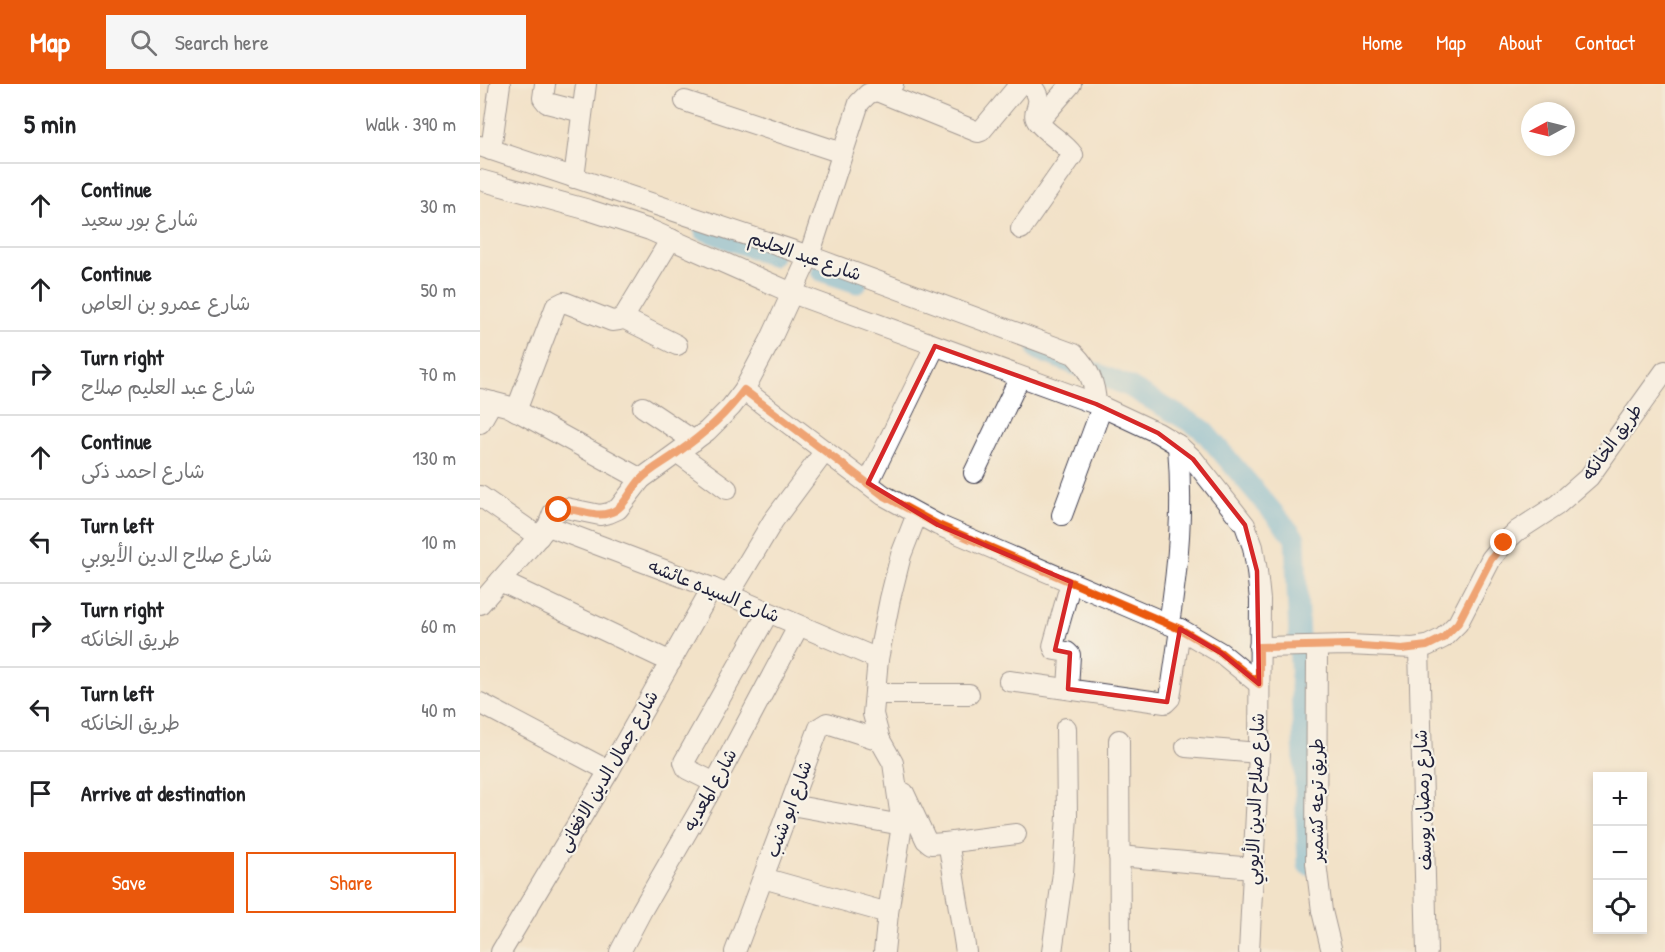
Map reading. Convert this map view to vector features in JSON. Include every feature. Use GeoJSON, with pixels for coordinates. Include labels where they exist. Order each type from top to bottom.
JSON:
{"type":"FeatureCollection","features":[{"type":"Feature","properties":{"kind":"street"},"geometry":{"type":"LineString","coordinates":[[485,148],[500,84]]}},
{"type":"Feature","properties":{"kind":"street"},"geometry":{"type":"LineString","coordinates":[[545,84],[543,98],[547,103],[582,112]]}},
{"type":"Feature","properties":{"kind":"street"},"geometry":{"type":"LineString","coordinates":[[574,178],[586,84]]}},
{"type":"Feature","properties":{"kind":"street"},"geometry":{"type":"LineString","coordinates":[[480,604],[544,531],[554,513],[572,508],[600,515],[618,509],[641,479],[720,420],[744,390],[770,341],[809,256],[859,103],[868,94],[882,87],[980,131],[1020,84]]}},
{"type":"Feature","properties":{"kind":"street"},"geometry":{"type":"LineString","coordinates":[[1021,230],[1073,155],[1038,122],[1035,115],[1040,98],[1030,84]]}},
{"type":"Feature","properties":{"kind":"street"},"geometry":{"type":"LineString","coordinates":[[1038,122],[1071,84]]}},
{"type":"Feature","properties":{"kind":"street"},"geometry":{"type":"LineString","coordinates":[[685,101],[842,153]]}},
{"type":"Feature","properties":{"kind":"street","name":"شارع عبد الحليم"},"geometry":{"type":"LineString","coordinates":[[485,148],[809,256],[1074,354],[1091,376],[1099,406]]}},
{"type":"Feature","properties":{"kind":"street","name":"شارع عبد الحليم"},"geometry":{"type":"LineString","coordinates":[[480,180],[589,210],[671,239],[792,293],[1099,406],[1158,433],[1178,445],[1193,459],[1245,525],[1253,547],[1257,570],[1260,600],[1259,647]]}},
{"type":"Feature","properties":{"kind":"street"},"geometry":{"type":"LineString","coordinates":[[516,411],[556,306],[564,302],[612,321],[622,318],[671,239]]}},
{"type":"Feature","properties":{"kind":"street"},"geometry":{"type":"LineString","coordinates":[[622,318],[677,345]]}},
{"type":"Feature","properties":{"kind":"street"},"geometry":{"type":"LineString","coordinates":[[868,483],[934,346]]}},
{"type":"Feature","properties":{"kind":"street","name":"طريق الخانكه"},"geometry":{"type":"LineString","coordinates":[[1259,647],[1419,648],[1443,638],[1458,623],[1491,559],[1504,543],[1517,531],[1557,505],[1589,477],[1665,370]]}},
{"type":"Feature","properties":{"kind":"street"},"geometry":{"type":"LineString","coordinates":[[974,473],[1020,377]]}},
{"type":"Feature","properties":{"kind":"street"},"geometry":{"type":"LineString","coordinates":[[744,390],[883,495],[917,514],[1174,627],[1221,653],[1259,684]]}},
{"type":"Feature","properties":{"kind":"street"},"geometry":{"type":"LineString","coordinates":[[480,423],[486,400],[516,411],[641,479]]}},
{"type":"Feature","properties":{"kind":"street"},"geometry":{"type":"LineString","coordinates":[[1062,514],[1099,406]]}},
{"type":"Feature","properties":{"kind":"street"},"geometry":{"type":"LineString","coordinates":[[643,407],[694,441]]}},
{"type":"Feature","properties":{"kind":"street"},"geometry":{"type":"LineString","coordinates":[[1009,681],[1167,702],[1170,698],[1181,534],[1178,445]]}},
{"type":"Feature","properties":{"kind":"street","name":"شارع جمال الدين الافغانى"},"geometry":{"type":"LineString","coordinates":[[501,952],[609,771],[670,662],[825,451]]}},
{"type":"Feature","properties":{"kind":"street"},"geometry":{"type":"LineString","coordinates":[[678,453],[728,489]]}},
{"type":"Feature","properties":{"kind":"street","name":"شارع السيده عائشه"},"geometry":{"type":"LineString","coordinates":[[480,496],[544,531],[720,592],[878,659]]}},
{"type":"Feature","properties":{"kind":"street"},"geometry":{"type":"LineString","coordinates":[[884,952],[902,825],[896,774],[893,763],[880,740],[873,714],[878,659],[902,555],[917,514]]}},
{"type":"Feature","properties":{"kind":"street"},"geometry":{"type":"LineString","coordinates":[[500,581],[670,662]]}},
{"type":"Feature","properties":{"kind":"street"},"geometry":{"type":"LineString","coordinates":[[1068,689],[1070,655],[1055,650],[1053,646],[1071,582]]}},
{"type":"Feature","properties":{"kind":"street"},"geometry":{"type":"LineString","coordinates":[[715,783],[687,770],[684,762],[768,613]]}},
{"type":"Feature","properties":{"kind":"street","name":"شارع المعديه"},"geometry":{"type":"LineString","coordinates":[[620,952],[715,783],[798,627]]}},
{"type":"Feature","properties":{"kind":"street","name":"طريق ترعه كشمير"},"geometry":{"type":"LineString","coordinates":[[1312,646],[1316,863],[1322,911],[1332,952]]}},
{"type":"Feature","properties":{"kind":"street","name":"شارع صلاح الدين الأيوبي"},"geometry":{"type":"LineString","coordinates":[[1249,952],[1259,753],[1259,647]]}},
{"type":"Feature","properties":{"kind":"street","name":"شارع رمضان يوسف"},"geometry":{"type":"LineString","coordinates":[[1419,648],[1427,952]]}},
{"type":"Feature","properties":{"kind":"street"},"geometry":{"type":"LineString","coordinates":[[875,694],[969,694]]}},
{"type":"Feature","properties":{"kind":"street"},"geometry":{"type":"LineString","coordinates":[[480,703],[609,771]]}},
{"type":"Feature","properties":{"kind":"street","name":"شارع ابو شنب"},"geometry":{"type":"LineString","coordinates":[[735,952],[819,728],[823,723],[830,723],[880,740]]}},
{"type":"Feature","properties":{"kind":"street"},"geometry":{"type":"LineString","coordinates":[[1052,952],[1063,873],[1067,816],[1066,728]]}},
{"type":"Feature","properties":{"kind":"street"},"geometry":{"type":"LineString","coordinates":[[1119,740],[1120,952]]}},
{"type":"Feature","properties":{"kind":"street"},"geometry":{"type":"LineString","coordinates":[[1186,747],[1259,753]]}},
{"type":"Feature","properties":{"kind":"street"},"geometry":{"type":"LineString","coordinates":[[896,774],[926,840],[931,844],[1016,834]]}},
{"type":"Feature","properties":{"kind":"street"},"geometry":{"type":"LineString","coordinates":[[791,805],[902,825]]}},
{"type":"Feature","properties":{"kind":"street"},"geometry":{"type":"LineString","coordinates":[[945,843],[950,850],[966,952]]}},
{"type":"Feature","properties":{"kind":"street"},"geometry":{"type":"LineString","coordinates":[[1119,856],[1253,868]]}},
{"type":"Feature","properties":{"kind":"street"},"geometry":{"type":"LineString","coordinates":[[763,878],[888,913]]}},
{"type":"Feature","properties":{"kind":"highlighted area"},"geometry":{"type":"Polygon","coordinates":[[[935,346],[1096,404],[1158,433],[1193,459],[1245,525],[1257,571],[1259,684],[1221,653],[1180,629],[1167,702],[1068,689],[1070,653],[1055,650],[1071,582],[938,525],[868,483],[935,346]]]}},
{"type":"Feature","properties":{"kind":"waterway"},"geometry":{"type":"LineString","coordinates":[[704,230],[772,256]]}},
{"type":"Feature","properties":{"kind":"waterway"},"geometry":{"type":"LineString","coordinates":[[821,271],[857,283]]}},
{"type":"Feature","properties":{"kind":"waterway"},"geometry":{"type":"LineString","coordinates":[[1038,350],[1128,386],[1202,429],[1295,538],[1308,865]]}},
{"type":"Feature","properties":{"kind":"route"},"geometry":{"type":"LineString","coordinates":[[559,510],[572,508],[600,515],[618,509],[641,479],[720,420],[744,390],[900,506],[938,525],[1180,629],[1221,653],[1259,684],[1259,647],[1348,645],[1402,649],[1427,646],[1443,638],[1458,623],[1491,559],[1504,543]]}}]}
